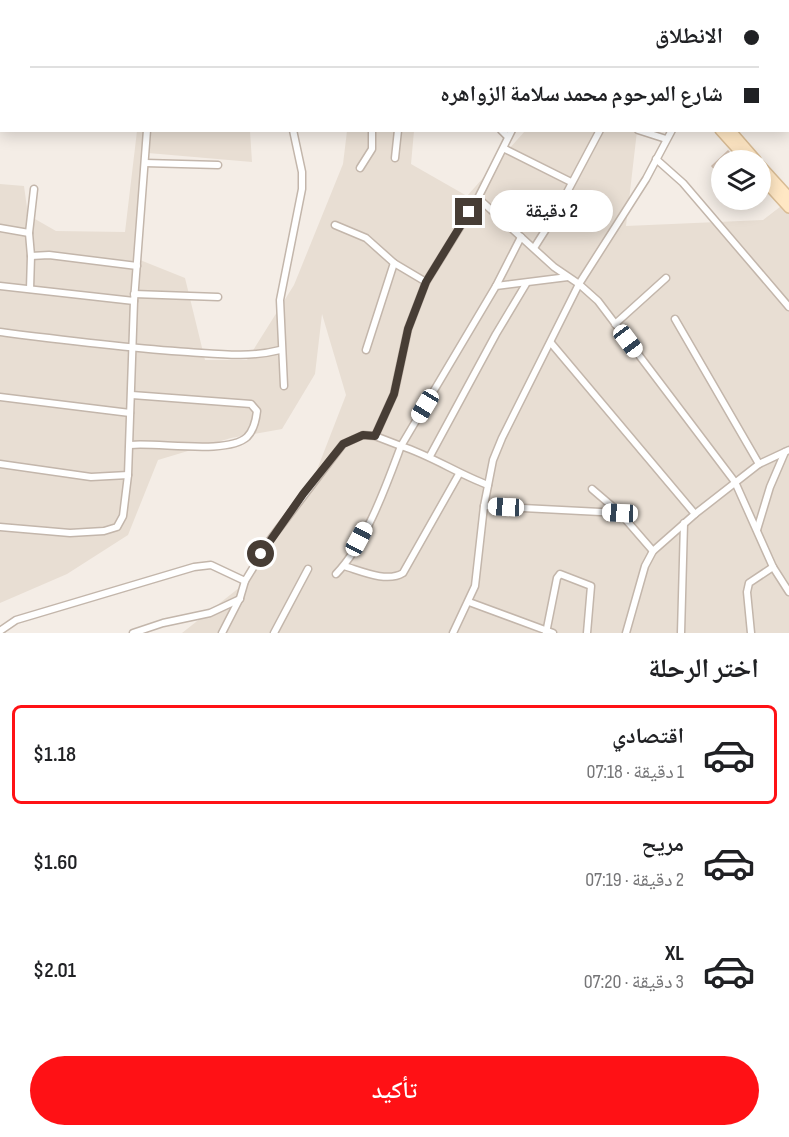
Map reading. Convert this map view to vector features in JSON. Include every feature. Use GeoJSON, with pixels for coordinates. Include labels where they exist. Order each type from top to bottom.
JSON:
{"type":"FeatureCollection","features":[{"type":"Feature","properties":{"kind":"main road"},"geometry":{"type":"LineString","coordinates":[[722,132],[738,150]]}},
{"type":"Feature","properties":{"kind":"main road"},"geometry":{"type":"LineString","coordinates":[[732,132],[747,150]]}},
{"type":"Feature","properties":{"kind":"main road"},"geometry":{"type":"LineString","coordinates":[[771,177],[789,197]]}},
{"type":"Feature","properties":{"kind":"main road"},"geometry":{"type":"LineString","coordinates":[[771,188],[789,208]]}},
{"type":"Feature","properties":{"kind":"street"},"geometry":{"type":"LineString","coordinates":[[0,526],[70,533],[104,531],[117,527],[123,516],[130,445],[134,298],[147,132]]}},
{"type":"Feature","properties":{"kind":"street"},"geometry":{"type":"LineString","coordinates":[[284,386],[280,350],[280,300],[302,189],[302,172],[293,132]]}},
{"type":"Feature","properties":{"kind":"street"},"geometry":{"type":"LineString","coordinates":[[360,168],[372,149],[372,132]]}},
{"type":"Feature","properties":{"kind":"street"},"geometry":{"type":"LineString","coordinates":[[395,158],[398,132]]}},
{"type":"Feature","properties":{"kind":"street"},"geometry":{"type":"LineString","coordinates":[[503,132],[508,137]]}},
{"type":"Feature","properties":{"kind":"street"},"geometry":{"type":"LineString","coordinates":[[375,436],[394,394],[408,329],[426,282],[478,198],[511,132]]}},
{"type":"Feature","properties":{"kind":"street"},"geometry":{"type":"LineString","coordinates":[[534,248],[555,215],[599,132]]}},
{"type":"Feature","properties":{"kind":"street"},"geometry":{"type":"LineString","coordinates":[[644,132],[666,139]]}},
{"type":"Feature","properties":{"kind":"street"},"geometry":{"type":"LineString","coordinates":[[453,633],[469,602],[479,564],[484,506],[493,460],[502,438],[579,284],[671,132]]}},
{"type":"Feature","properties":{"kind":"street"},"geometry":{"type":"LineString","coordinates":[[504,149],[571,182]]}},
{"type":"Feature","properties":{"kind":"street"},"geometry":{"type":"LineString","coordinates":[[656,159],[683,183],[789,307]]}},
{"type":"Feature","properties":{"kind":"street"},"geometry":{"type":"LineString","coordinates":[[145,163],[218,165]]}},
{"type":"Feature","properties":{"kind":"street"},"geometry":{"type":"LineString","coordinates":[[30,289],[29,233],[34,189]]}},
{"type":"Feature","properties":{"kind":"street"},"geometry":{"type":"LineString","coordinates":[[478,198],[598,301],[735,482],[773,567],[787,583],[789,592]]}},
{"type":"Feature","properties":{"kind":"street"},"geometry":{"type":"LineString","coordinates":[[335,225],[366,238],[394,263],[426,282]]}},
{"type":"Feature","properties":{"kind":"street"},"geometry":{"type":"LineString","coordinates":[[0,228],[29,233]]}},
{"type":"Feature","properties":{"kind":"street"},"geometry":{"type":"LineString","coordinates":[[336,574],[344,566],[385,488],[401,446],[496,286],[521,237]]}},
{"type":"Feature","properties":{"kind":"street"},"geometry":{"type":"LineString","coordinates":[[31,256],[49,255],[137,266]]}},
{"type":"Feature","properties":{"kind":"street"},"geometry":{"type":"LineString","coordinates":[[366,350],[394,263]]}},
{"type":"Feature","properties":{"kind":"street"},"geometry":{"type":"LineString","coordinates":[[496,286],[568,277]]}},
{"type":"Feature","properties":{"kind":"street"},"geometry":{"type":"LineString","coordinates":[[615,324],[666,278]]}},
{"type":"Feature","properties":{"kind":"street"},"geometry":{"type":"LineString","coordinates":[[430,456],[496,334],[526,284]]}},
{"type":"Feature","properties":{"kind":"street"},"geometry":{"type":"LineString","coordinates":[[0,286],[134,298],[218,297]]}},
{"type":"Feature","properties":{"kind":"street"},"geometry":{"type":"LineString","coordinates":[[675,320],[759,464]]}},
{"type":"Feature","properties":{"kind":"street"},"geometry":{"type":"LineString","coordinates":[[0,332],[133,349],[236,355],[264,354],[280,350]]}},
{"type":"Feature","properties":{"kind":"street"},"geometry":{"type":"LineString","coordinates":[[551,343],[695,514]]}},
{"type":"Feature","properties":{"kind":"street"},"geometry":{"type":"LineString","coordinates":[[130,445],[228,446],[246,438],[255,423],[257,411],[251,404],[132,395]]}},
{"type":"Feature","properties":{"kind":"street"},"geometry":{"type":"LineString","coordinates":[[0,397],[130,413]]}},
{"type":"Feature","properties":{"kind":"street"},"geometry":{"type":"LineString","coordinates":[[222,633],[240,598],[245,581],[286,517],[343,444],[363,435],[375,436],[430,456],[459,474],[488,485]]}},
{"type":"Feature","properties":{"kind":"street"},"geometry":{"type":"LineString","coordinates":[[626,633],[645,566],[652,551],[759,464],[787,451]]}},
{"type":"Feature","properties":{"kind":"street"},"geometry":{"type":"LineString","coordinates":[[757,530],[770,487],[787,451]]}},
{"type":"Feature","properties":{"kind":"street"},"geometry":{"type":"LineString","coordinates":[[0,464],[91,477],[128,475]]}},
{"type":"Feature","properties":{"kind":"street"},"geometry":{"type":"LineString","coordinates":[[344,566],[375,575],[397,577],[403,573],[459,474]]}},
{"type":"Feature","properties":{"kind":"street"},"geometry":{"type":"LineString","coordinates":[[591,489],[620,513],[652,551]]}},
{"type":"Feature","properties":{"kind":"street"},"geometry":{"type":"LineString","coordinates":[[484,506],[620,513]]}},
{"type":"Feature","properties":{"kind":"street"},"geometry":{"type":"LineString","coordinates":[[681,633],[684,523]]}},
{"type":"Feature","properties":{"kind":"street"},"geometry":{"type":"LineString","coordinates":[[0,631],[16,620],[194,567],[211,565],[245,581]]}},
{"type":"Feature","properties":{"kind":"street"},"geometry":{"type":"LineString","coordinates":[[751,633],[747,592],[749,583],[773,567]]}},
{"type":"Feature","properties":{"kind":"street"},"geometry":{"type":"LineString","coordinates":[[274,633],[308,569]]}},
{"type":"Feature","properties":{"kind":"street"},"geometry":{"type":"LineString","coordinates":[[469,602],[549,632],[557,578],[561,574],[591,586],[587,633]]}},
{"type":"Feature","properties":{"kind":"street"},"geometry":{"type":"LineString","coordinates":[[133,633],[163,623],[210,614],[240,598]]}},
{"type":"Feature","properties":{"kind":"shaded area"},"geometry":{"type":"Polygon","coordinates":[[[137,132],[250,132],[252,162],[148,153],[135,258],[185,278],[205,360],[247,360],[294,285],[343,164],[347,132],[414,132],[411,164],[467,196],[524,132],[637,132],[626,226],[763,220],[789,200],[789,633],[182,633],[249,580],[313,480],[346,395],[322,314],[315,374],[282,429],[231,438],[158,460],[128,535],[67,574],[0,603],[0,184],[24,186],[28,215],[56,231],[125,232],[137,132]]]}},
{"type":"Feature","properties":{"kind":"route"},"geometry":{"type":"LineString","coordinates":[[261,554],[303,494],[343,444],[363,435],[375,436],[394,394],[400,375],[408,329],[426,282],[438,259],[469,212]]}}]}
